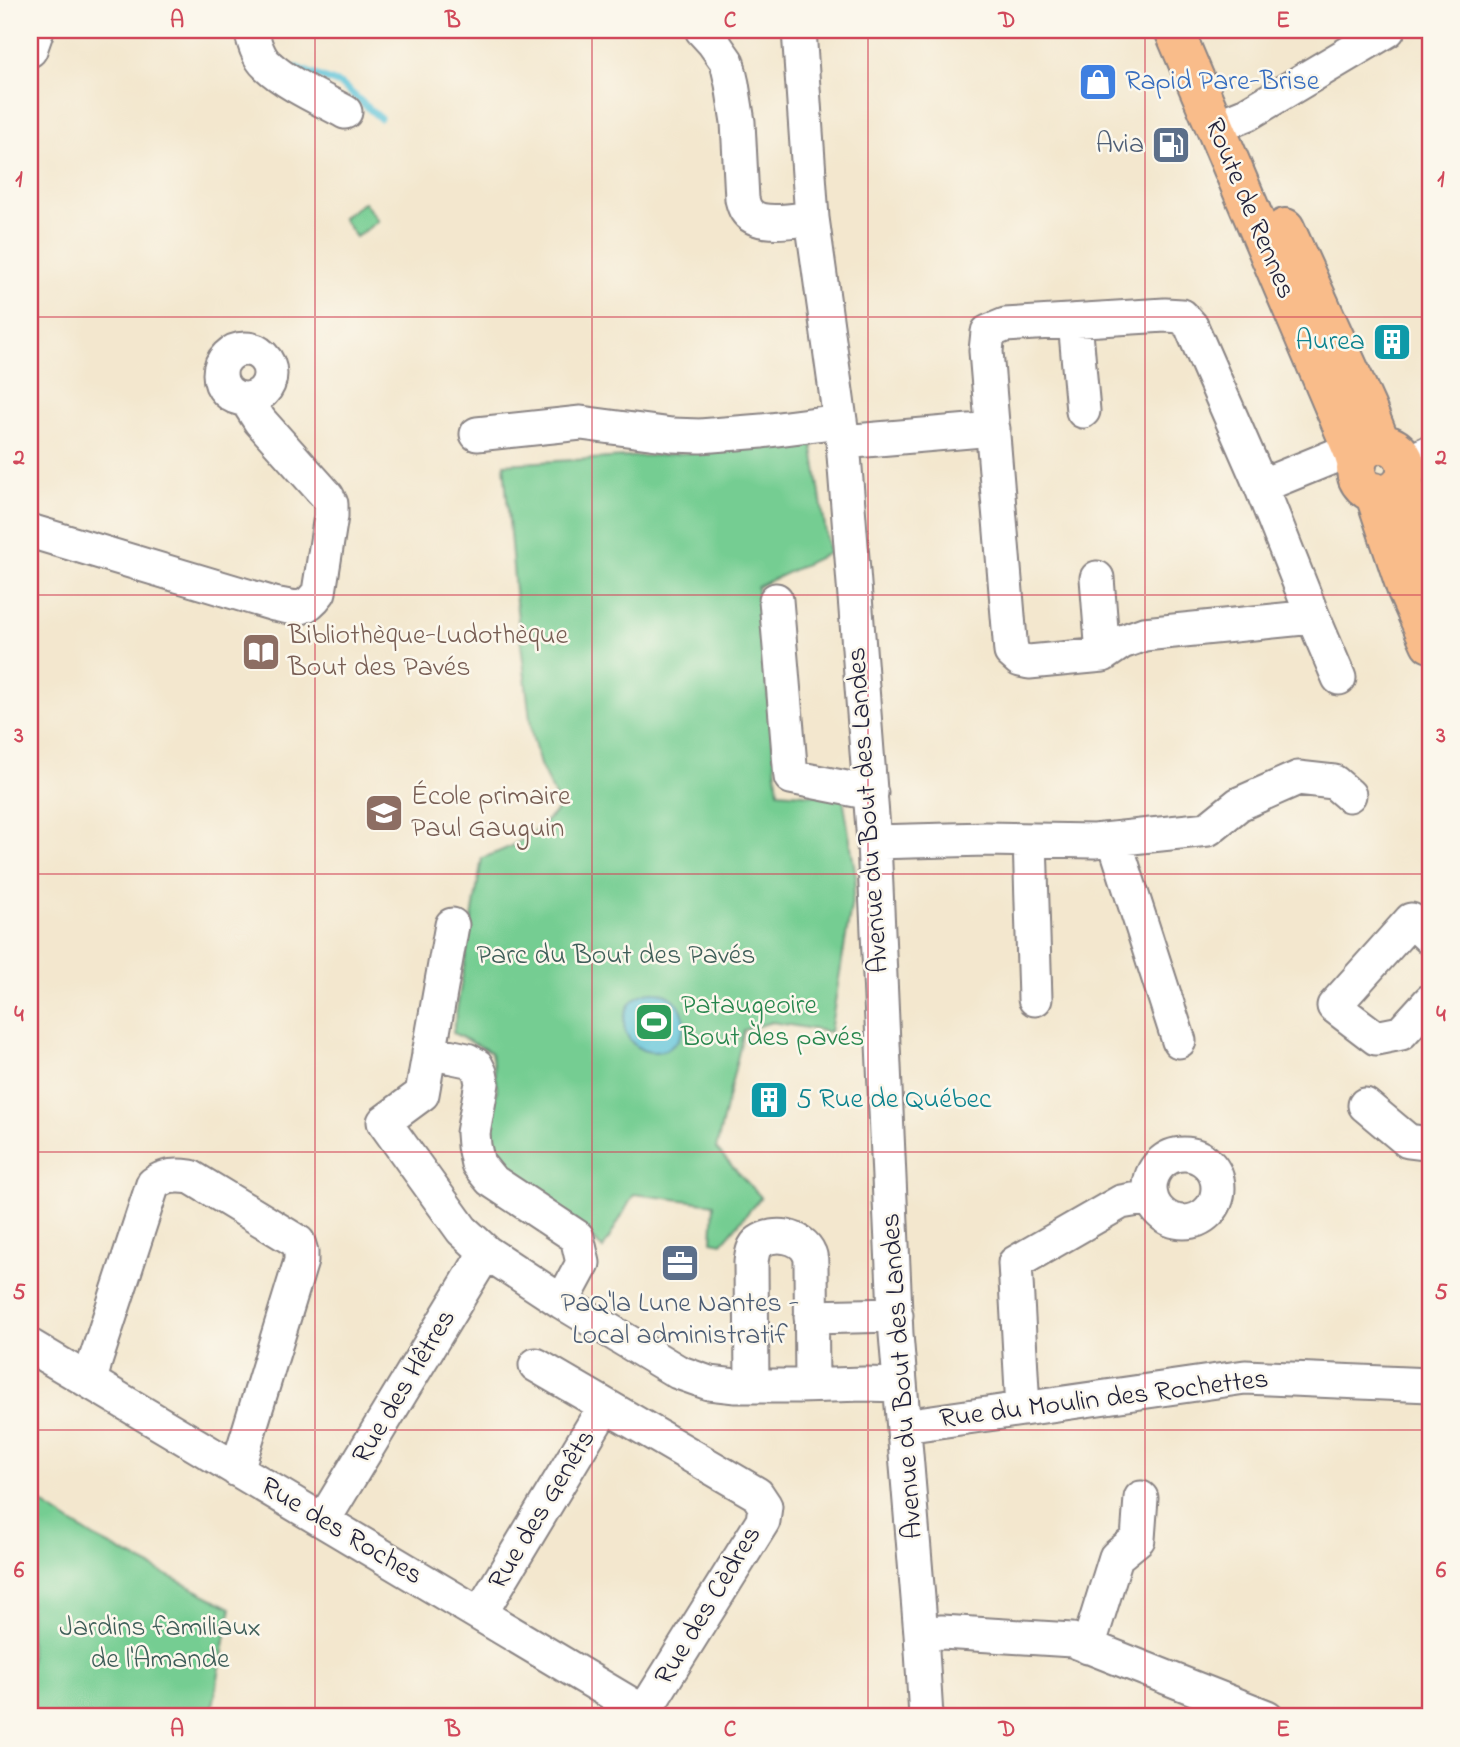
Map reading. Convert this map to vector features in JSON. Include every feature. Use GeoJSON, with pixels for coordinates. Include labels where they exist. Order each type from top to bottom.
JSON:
{"type":"FeatureCollection","features":[{"type":"Feature","properties":{"kind":"main road","name":"Route de Rennes"},"geometry":{"type":"LineString","coordinates":[[1174,30],[1226,122],[1430,564]]}},
{"type":"Feature","properties":{"kind":"main road","name":"Route de Rennes"},"geometry":{"type":"LineString","coordinates":[[1199,30],[1226,122]]}},
{"type":"Feature","properties":{"kind":"main road","name":"Route de Rennes"},"geometry":{"type":"LineString","coordinates":[[1386,464],[1407,591],[1430,643]]}},
{"type":"Feature","properties":{"kind":"street"},"geometry":{"type":"LineString","coordinates":[[30,50],[37,30]]}},
{"type":"Feature","properties":{"kind":"street"},"geometry":{"type":"LineString","coordinates":[[251,30],[266,64],[295,85],[345,112]]}},
{"type":"Feature","properties":{"kind":"street"},"geometry":{"type":"LineString","coordinates":[[702,30],[727,62],[738,122],[742,200],[746,210],[753,218],[764,222],[812,218]]}},
{"type":"Feature","properties":{"kind":"street","name":"Avenue du Bout des Landes"},"geometry":{"type":"LineString","coordinates":[[799,30],[812,218],[842,431],[874,842],[895,1315],[926,1717]]}},
{"type":"Feature","properties":{"kind":"street"},"geometry":{"type":"LineString","coordinates":[[1226,122],[1247,114],[1388,30]]}},
{"type":"Feature","properties":{"kind":"street"},"geometry":{"type":"LineString","coordinates":[[1312,617],[1144,634],[1122,642],[1103,655],[1029,662],[1020,660],[1011,652],[986,351],[988,332],[1005,325],[1182,316],[1191,326],[1261,486],[1339,678]]}},
{"type":"Feature","properties":{"kind":"street"},"geometry":{"type":"LineString","coordinates":[[1075,321],[1083,411]]}},
{"type":"Feature","properties":{"kind":"street"},"geometry":{"type":"LineString","coordinates":[[30,531],[274,604],[298,608],[312,603],[318,592],[331,504],[327,496],[260,421],[246,399]]}},
{"type":"Feature","properties":{"kind":"street"},"geometry":{"type":"LineString","coordinates":[[477,434],[581,423],[700,436],[761,431],[993,429]]}},
{"type":"Feature","properties":{"kind":"street"},"geometry":{"type":"LineString","coordinates":[[1261,486],[1386,464]]}},
{"type":"Feature","properties":{"kind":"street"},"geometry":{"type":"LineString","coordinates":[[1097,578],[1103,655]]}},
{"type":"Feature","properties":{"kind":"street"},"geometry":{"type":"LineString","coordinates":[[776,600],[791,778],[870,793]]}},
{"type":"Feature","properties":{"kind":"street"},"geometry":{"type":"LineString","coordinates":[[874,842],[1094,841],[1208,829],[1239,804],[1297,778],[1334,782],[1349,795]]}},
{"type":"Feature","properties":{"kind":"street"},"geometry":{"type":"LineString","coordinates":[[1114,839],[1179,1041]]}},
{"type":"Feature","properties":{"kind":"street"},"geometry":{"type":"LineString","coordinates":[[1030,840],[1035,999]]}},
{"type":"Feature","properties":{"kind":"street"},"geometry":{"type":"LineString","coordinates":[[1430,938],[1411,920],[1334,1006],[1376,1038],[1401,1033],[1430,1001]]}},
{"type":"Feature","properties":{"kind":"street"},"geometry":{"type":"LineString","coordinates":[[453,925],[422,1094],[384,1122],[462,1230],[486,1252],[562,1302],[678,1371],[709,1383],[752,1386],[900,1385]]}},
{"type":"Feature","properties":{"kind":"street"},"geometry":{"type":"LineString","coordinates":[[429,1052],[467,1060],[476,1065],[480,1073],[482,1083],[473,1133],[478,1164],[491,1180],[578,1237],[583,1263],[562,1302]]}},
{"type":"Feature","properties":{"kind":"street"},"geometry":{"type":"LineString","coordinates":[[1365,1105],[1408,1140],[1424,1143],[1430,1141]]}},
{"type":"Feature","properties":{"kind":"street"},"geometry":{"type":"LineString","coordinates":[[90,1382],[153,1184],[162,1178],[176,1175],[191,1177],[298,1242],[301,1252],[301,1261],[237,1470]]}},
{"type":"Feature","properties":{"kind":"street"},"geometry":{"type":"LineString","coordinates":[[1023,1409],[1015,1263],[1121,1202],[1150,1197]]}},
{"type":"Feature","properties":{"kind":"street"},"geometry":{"type":"LineString","coordinates":[[752,1386],[752,1252],[759,1242],[772,1236],[787,1236],[799,1241],[808,1250],[811,1264],[812,1385]]}},
{"type":"Feature","properties":{"kind":"street","name":"Rue des Hêtres"},"geometry":{"type":"LineString","coordinates":[[323,1521],[486,1252]]}},
{"type":"Feature","properties":{"kind":"street"},"geometry":{"type":"LineString","coordinates":[[811,1317],[895,1315]]}},
{"type":"Feature","properties":{"kind":"street","name":"Rue des Roches"},"geometry":{"type":"LineString","coordinates":[[30,1346],[648,1715]]}},
{"type":"Feature","properties":{"kind":"street","name":"Rue des Genêts"},"geometry":{"type":"LineString","coordinates":[[536,1365],[687,1454]]}},
{"type":"Feature","properties":{"kind":"street","name":"Rue du Moulin des Rochettes"},"geometry":{"type":"LineString","coordinates":[[904,1426],[1245,1377],[1430,1385]]}},
{"type":"Feature","properties":{"kind":"street","name":"Rue des Genêts"},"geometry":{"type":"LineString","coordinates":[[480,1614],[606,1406]]}},
{"type":"Feature","properties":{"kind":"street","name":"Rue des Cèdres"},"geometry":{"type":"LineString","coordinates":[[648,1715],[763,1521],[765,1506],[757,1494],[687,1454]]}},
{"type":"Feature","properties":{"kind":"street"},"geometry":{"type":"LineString","coordinates":[[1088,1647],[1116,1557],[1138,1539],[1141,1498]]}},
{"type":"Feature","properties":{"kind":"street"},"geometry":{"type":"LineString","coordinates":[[921,1634],[942,1632],[1072,1640],[1267,1717]]}},
{"type":"Feature","properties":{"kind":"green space"},"geometry":{"type":"Polygon","coordinates":[[[364,202],[378,221],[356,237],[342,218],[364,202]]]}},
{"type":"Feature","properties":{"kind":"green space","name":"Parc du Bout des Pavés"},"geometry":{"type":"Polygon","coordinates":[[[812,442],[829,553],[757,587],[778,792],[843,797],[856,877],[830,1032],[772,1022],[744,1030],[716,1149],[761,1197],[722,1243],[712,1241],[714,1204],[634,1194],[603,1249],[573,1219],[512,1183],[486,1150],[497,1088],[491,1052],[453,1033],[482,858],[525,838],[560,807],[540,765],[532,735],[516,602],[504,464],[662,455],[812,442]]]}},
{"type":"Feature","properties":{"kind":"green space","name":"Jardins familiaux de l'Amande"},"geometry":{"type":"Polygon","coordinates":[[[30,1496],[95,1538],[231,1608],[211,1717],[30,1717],[30,1496]]]}},
{"type":"Feature","properties":{"kind":"water","name":"Pataugeoire Bout des pavés"},"geometry":{"type":"Polygon","coordinates":[[[648,992],[660,992],[679,1005],[684,1022],[682,1034],[671,1047],[660,1052],[648,1052],[629,1039],[624,1028],[624,1016],[637,997],[648,992]]]}},
{"type":"Feature","properties":{"kind":"waterway"},"geometry":{"type":"LineString","coordinates":[[297,68],[342,85],[380,118]]}},
{"type":"Feature","properties":{"kind":"place","name":"Rapid Pare-Brise"},"geometry":{"type":"Point","coordinates":[1098,82]}},
{"type":"Feature","properties":{"kind":"place","name":"Avia"},"geometry":{"type":"Point","coordinates":[1171,145]}},
{"type":"Feature","properties":{"kind":"place","name":"Aurea"},"geometry":{"type":"Point","coordinates":[1392,342]}},
{"type":"Feature","properties":{"kind":"place","name":"Bibliothèque-Ludothèque Bout des Pavés"},"geometry":{"type":"Point","coordinates":[261,652]}},
{"type":"Feature","properties":{"kind":"place","name":"École primaire Paul Gauguin"},"geometry":{"type":"Point","coordinates":[384,813]}},
{"type":"Feature","properties":{"kind":"place","name":"Pataugeoire Bout des pavés"},"geometry":{"type":"Point","coordinates":[654,1022]}},
{"type":"Feature","properties":{"kind":"place","name":"5 Rue de Québec"},"geometry":{"type":"Point","coordinates":[769,1100]}},
{"type":"Feature","properties":{"kind":"place","name":"PaQ'la Lune Nantes - Local administratif"},"geometry":{"type":"Point","coordinates":[680,1263]}}]}
